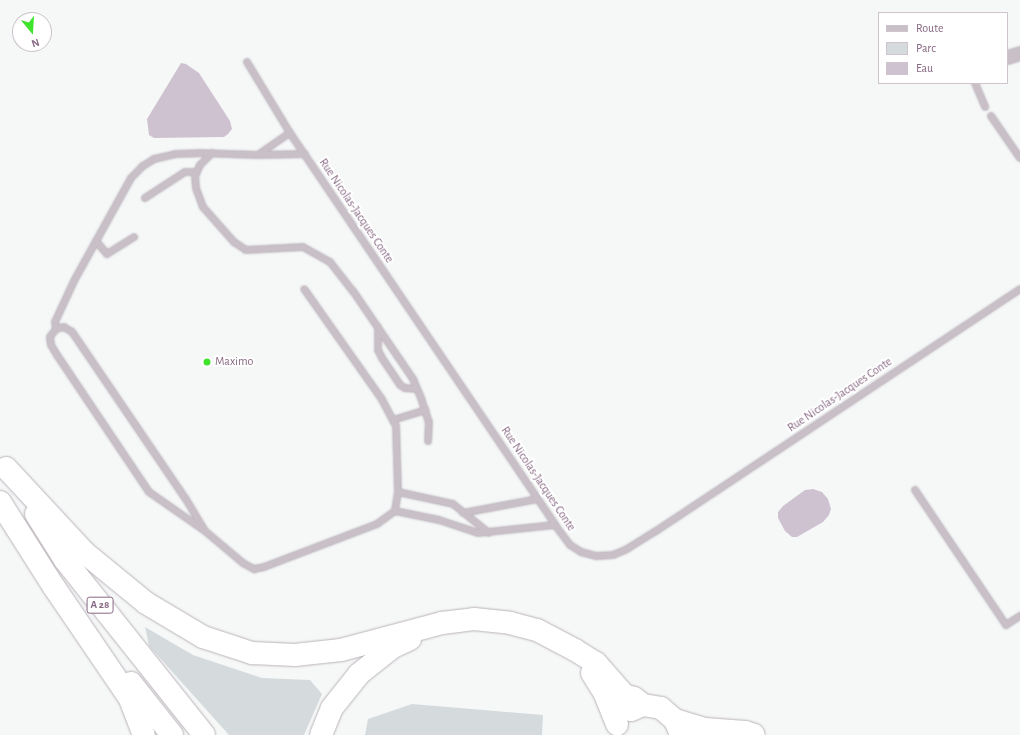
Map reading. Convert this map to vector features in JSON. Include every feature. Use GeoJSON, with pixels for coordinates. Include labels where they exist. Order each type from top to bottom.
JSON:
{"type":"FeatureCollection","features":[{"type":"Feature","properties":{"kind":"highway"},"geometry":{"type":"LineString","coordinates":[[3,463],[85,553],[146,603],[203,637],[252,653],[295,655],[341,650],[442,623],[474,619],[510,623],[537,630],[575,650],[596,663],[624,695],[634,698],[643,705],[661,708],[678,727],[745,732],[754,735]]}},
{"type":"Feature","properties":{"kind":"highway","name":"A 28"},"geometry":{"type":"LineString","coordinates":[[3,463],[64,560],[204,735]]}},
{"type":"Feature","properties":{"kind":"highway","name":"A 28"},"geometry":{"type":"LineString","coordinates":[[0,502],[54,587],[172,735]]}},
{"type":"Feature","properties":{"kind":"highway"},"geometry":{"type":"LineString","coordinates":[[54,587],[130,699],[144,735]]}},
{"type":"Feature","properties":{"kind":"highway"},"geometry":{"type":"LineString","coordinates":[[321,735],[332,708],[358,674],[393,647],[418,635],[457,628],[482,628],[509,631],[555,647],[575,659],[593,674],[604,692],[615,729]]}},
{"type":"Feature","properties":{"kind":"highway"},"geometry":{"type":"LineString","coordinates":[[615,729],[628,711],[643,705]]}},
{"type":"Feature","properties":{"kind":"street"},"geometry":{"type":"LineString","coordinates":[[1008,56],[1020,53]]}},
{"type":"Feature","properties":{"kind":"lane","name":"Rue Nicolas-Jacques Conte"},"geometry":{"type":"LineString","coordinates":[[247,62],[290,133],[555,525],[570,545],[581,552],[596,556],[613,555],[627,549],[656,532],[1020,289]]}},
{"type":"Feature","properties":{"kind":"lane"},"geometry":{"type":"LineString","coordinates":[[975,84],[985,107]]}},
{"type":"Feature","properties":{"kind":"lane"},"geometry":{"type":"LineString","coordinates":[[991,116],[1020,158]]}},
{"type":"Feature","properties":{"kind":"lane"},"geometry":{"type":"LineString","coordinates":[[258,154],[290,133]]}},
{"type":"Feature","properties":{"kind":"lane"},"geometry":{"type":"LineString","coordinates":[[212,153],[200,165],[195,176],[196,188],[203,207],[234,242],[246,250],[294,246],[314,251],[330,262],[378,326],[413,379],[425,410],[429,428],[428,441]]}},
{"type":"Feature","properties":{"kind":"lane"},"geometry":{"type":"LineString","coordinates":[[56,329],[55,322],[96,241],[131,178],[143,166],[154,159],[175,154],[305,154]]}},
{"type":"Feature","properties":{"kind":"lane"},"geometry":{"type":"LineString","coordinates":[[145,198],[185,172],[197,172]]}},
{"type":"Feature","properties":{"kind":"lane"},"geometry":{"type":"LineString","coordinates":[[96,241],[107,254],[134,237]]}},
{"type":"Feature","properties":{"kind":"lane"},"geometry":{"type":"LineString","coordinates":[[205,531],[185,498],[72,332],[64,327],[56,329],[50,336],[51,345],[149,492],[205,531],[243,563],[254,569],[264,567],[377,524],[395,511],[398,492],[396,426],[381,398],[304,290]]}},
{"type":"Feature","properties":{"kind":"lane"},"geometry":{"type":"LineString","coordinates":[[378,326],[378,350],[382,358],[400,385],[405,388],[417,389]]}},
{"type":"Feature","properties":{"kind":"lane"},"geometry":{"type":"LineString","coordinates":[[392,420],[425,410]]}},
{"type":"Feature","properties":{"kind":"lane"},"geometry":{"type":"LineString","coordinates":[[915,490],[1006,625],[1020,616]]}},
{"type":"Feature","properties":{"kind":"lane"},"geometry":{"type":"LineString","coordinates":[[398,492],[452,504],[489,533]]}},
{"type":"Feature","properties":{"kind":"lane"},"geometry":{"type":"LineString","coordinates":[[462,513],[538,499]]}},
{"type":"Feature","properties":{"kind":"lane"},"geometry":{"type":"LineString","coordinates":[[395,511],[439,520],[478,533],[555,525]]}},
{"type":"Feature","properties":{"kind":"green space"},"geometry":{"type":"Polygon","coordinates":[[[145,627],[193,655],[262,678],[310,680],[322,694],[304,735],[229,735],[149,646],[145,627]]]}},
{"type":"Feature","properties":{"kind":"green space"},"geometry":{"type":"Polygon","coordinates":[[[412,704],[543,715],[542,735],[365,735],[368,719],[412,704]]]}},
{"type":"Feature","properties":{"kind":"water"},"geometry":{"type":"Polygon","coordinates":[[[181,63],[186,64],[199,73],[230,121],[232,129],[224,137],[154,138],[149,135],[147,119],[181,63]]]}},
{"type":"Feature","properties":{"kind":"water"},"geometry":{"type":"Polygon","coordinates":[[[813,489],[822,492],[828,499],[831,509],[829,515],[823,522],[797,537],[792,537],[785,531],[778,518],[778,512],[783,506],[805,490],[813,489]]]}},
{"type":"Feature","properties":{"kind":"place","name":"Maximo"},"geometry":{"type":"Point","coordinates":[207,362]}}]}
